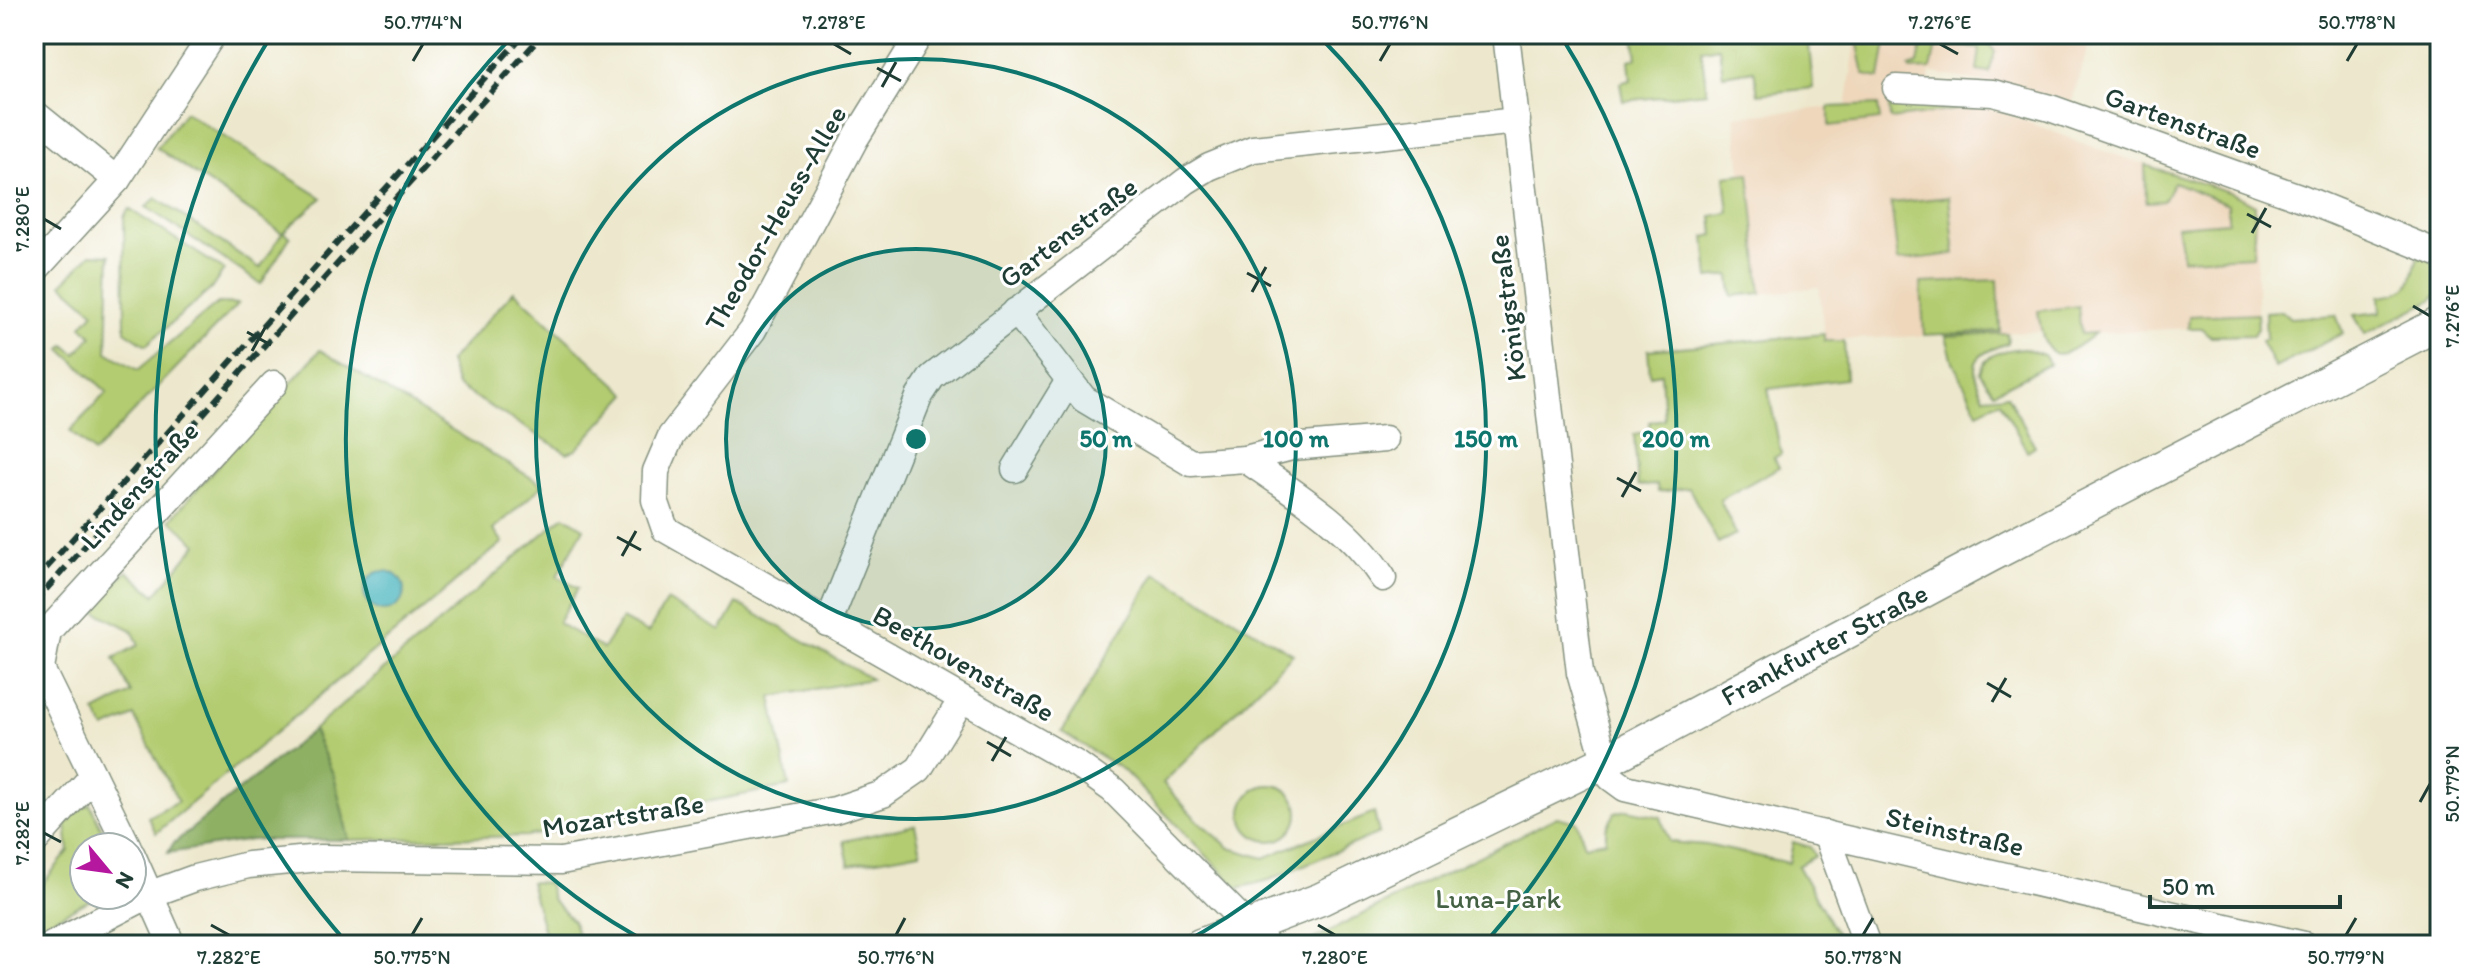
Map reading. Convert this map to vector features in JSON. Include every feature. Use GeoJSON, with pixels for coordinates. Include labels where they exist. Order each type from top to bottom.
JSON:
{"type":"FeatureCollection","features":[{"type":"Feature","properties":{"kind":"main road","name":"Frankfurter Straße"},"geometry":{"type":"LineString","coordinates":[[1200,945],[1258,937],[1321,899],[1604,762],[1901,603],[2440,323]]}},
{"type":"Feature","properties":{"kind":"street"},"geometry":{"type":"LineString","coordinates":[[34,271],[117,180],[213,34]]}},
{"type":"Feature","properties":{"kind":"street","name":"Theodor-Heuss-Allee"},"geometry":{"type":"LineString","coordinates":[[656,471],[671,436],[753,330],[855,139],[920,34]]}},
{"type":"Feature","properties":{"kind":"street","name":"Königstraße"},"geometry":{"type":"LineString","coordinates":[[1506,34],[1580,673],[1604,762]]}},
{"type":"Feature","properties":{"kind":"street","name":"Gartenstraße"},"geometry":{"type":"LineString","coordinates":[[1896,88],[1993,93],[2050,108],[2302,198],[2440,254]]}},
{"type":"Feature","properties":{"kind":"street"},"geometry":{"type":"LineString","coordinates":[[34,113],[117,180]]}},
{"type":"Feature","properties":{"kind":"street","name":"Gartenstraße"},"geometry":{"type":"LineString","coordinates":[[828,624],[919,397],[932,377],[1186,181],[1232,156],[1253,149],[1517,121]]}},
{"type":"Feature","properties":{"kind":"street"},"geometry":{"type":"LineString","coordinates":[[1016,311],[1084,399],[1191,463],[1245,459],[1292,447],[1385,439]]}},
{"type":"Feature","properties":{"kind":"street"},"geometry":{"type":"LineString","coordinates":[[1015,469],[1068,382]]}},
{"type":"Feature","properties":{"kind":"street","name":"Lindenstraße"},"geometry":{"type":"LineString","coordinates":[[120,831],[41,669],[48,631],[274,384]]}},
{"type":"Feature","properties":{"kind":"street"},"geometry":{"type":"LineString","coordinates":[[1245,459],[1335,522],[1366,551],[1383,578]]}},
{"type":"Feature","properties":{"kind":"street","name":"Beethovenstraße"},"geometry":{"type":"LineString","coordinates":[[656,471],[655,500],[665,529],[1078,765],[1113,790],[1258,937]]}},
{"type":"Feature","properties":{"kind":"street","name":"Mozartstraße"},"geometry":{"type":"LineString","coordinates":[[52,945],[151,894],[195,878],[248,865],[300,859],[561,861],[835,810],[883,794],[919,769],[962,699]]}},
{"type":"Feature","properties":{"kind":"street","name":"Steinstraße"},"geometry":{"type":"LineString","coordinates":[[1604,762],[1610,777],[1625,788],[2304,945]]}},
{"type":"Feature","properties":{"kind":"street"},"geometry":{"type":"LineString","coordinates":[[34,842],[93,776]]}},
{"type":"Feature","properties":{"kind":"street"},"geometry":{"type":"LineString","coordinates":[[1826,834],[1867,945]]}},
{"type":"Feature","properties":{"kind":"street"},"geometry":{"type":"LineString","coordinates":[[148,888],[172,945]]}},
{"type":"Feature","properties":{"kind":"shaded area"},"geometry":{"type":"Polygon","coordinates":[[[1857,34],[2092,34],[2072,101],[1930,72],[1927,103],[1968,105],[2004,113],[2100,150],[2231,190],[2257,204],[2257,313],[2189,316],[2188,328],[2081,334],[2081,327],[2039,311],[2041,331],[1825,340],[1819,287],[1754,295],[1735,116],[1846,106],[1857,34]]]}},
{"type":"Feature","properties":{"kind":"green space"},"geometry":{"type":"Polygon","coordinates":[[[1634,34],[1808,34],[1813,88],[1758,94],[1754,70],[1723,75],[1719,47],[1701,50],[1707,92],[1623,101],[1620,83],[1631,80],[1629,60],[1637,58],[1634,34]]]}},
{"type":"Feature","properties":{"kind":"green space"},"geometry":{"type":"Polygon","coordinates":[[[1856,34],[1886,43],[1880,78],[1864,75],[1856,34]]]}},
{"type":"Feature","properties":{"kind":"green space"},"geometry":{"type":"Polygon","coordinates":[[[1961,34],[1982,34],[1995,52],[1989,73],[1977,71],[1980,49],[1937,42],[1931,69],[1910,70],[1909,67],[1918,64],[1924,35],[1959,41],[1961,34]]]}},
{"type":"Feature","properties":{"kind":"green space"},"geometry":{"type":"Polygon","coordinates":[[[1920,103],[1976,107],[1890,119],[1889,105],[1920,103]]]}},
{"type":"Feature","properties":{"kind":"green space"},"geometry":{"type":"Polygon","coordinates":[[[1878,105],[1880,120],[1829,126],[1829,107],[1878,105]]]}},
{"type":"Feature","properties":{"kind":"green space"},"geometry":{"type":"Polygon","coordinates":[[[185,112],[322,198],[283,232],[290,237],[261,284],[146,207],[156,198],[260,268],[282,233],[157,148],[185,112]]]}},
{"type":"Feature","properties":{"kind":"green space"},"geometry":{"type":"Polygon","coordinates":[[[2145,165],[2232,193],[2255,205],[2253,256],[2183,259],[2177,226],[2228,222],[2228,204],[2174,182],[2163,201],[2146,202],[2145,165]]]}},
{"type":"Feature","properties":{"kind":"green space"},"geometry":{"type":"Polygon","coordinates":[[[1749,173],[1761,293],[1732,296],[1730,275],[1709,278],[1705,237],[1714,235],[1712,216],[1729,213],[1725,176],[1749,173]]]}},
{"type":"Feature","properties":{"kind":"green space"},"geometry":{"type":"Polygon","coordinates":[[[1949,197],[1955,254],[1898,261],[1891,203],[1949,197]]]}},
{"type":"Feature","properties":{"kind":"green space"},"geometry":{"type":"Polygon","coordinates":[[[129,209],[224,270],[211,289],[146,345],[125,331],[124,217],[129,209]]]}},
{"type":"Feature","properties":{"kind":"green space"},"geometry":{"type":"Polygon","coordinates":[[[91,254],[110,255],[107,352],[138,370],[218,303],[238,304],[94,453],[70,431],[107,392],[61,349],[65,345],[76,354],[92,336],[82,326],[94,312],[62,284],[91,254]]]}},
{"type":"Feature","properties":{"kind":"green space"},"geometry":{"type":"Polygon","coordinates":[[[2418,256],[2426,256],[2440,268],[2440,292],[2432,300],[2365,334],[2354,315],[2381,312],[2380,296],[2399,292],[2409,285],[2418,256]]]}},
{"type":"Feature","properties":{"kind":"green space"},"geometry":{"type":"Polygon","coordinates":[[[1998,280],[2000,331],[1924,335],[1921,283],[1998,280]]]}},
{"type":"Feature","properties":{"kind":"green space"},"geometry":{"type":"Polygon","coordinates":[[[514,291],[627,394],[576,450],[567,453],[457,386],[449,362],[514,291]]]}},
{"type":"Feature","properties":{"kind":"green space"},"geometry":{"type":"Polygon","coordinates":[[[2078,306],[2081,334],[2095,333],[2071,350],[2054,353],[2044,340],[2038,311],[2078,306]]]}},
{"type":"Feature","properties":{"kind":"green space"},"geometry":{"type":"Polygon","coordinates":[[[2282,311],[2290,318],[2336,315],[2343,333],[2275,368],[2261,341],[2266,338],[2265,312],[2282,311]]]}},
{"type":"Feature","properties":{"kind":"green space"},"geometry":{"type":"Polygon","coordinates":[[[2257,313],[2258,329],[2253,335],[2210,336],[2201,328],[2188,328],[2189,316],[2257,313]]]}},
{"type":"Feature","properties":{"kind":"green space"},"geometry":{"type":"Polygon","coordinates":[[[2007,333],[2008,343],[1987,351],[1976,362],[1976,376],[1984,397],[2007,395],[2035,446],[2027,451],[2000,401],[1978,412],[1953,362],[1946,336],[2007,333]]]}},
{"type":"Feature","properties":{"kind":"green space"},"geometry":{"type":"Polygon","coordinates":[[[1824,334],[1824,341],[1844,341],[1846,379],[1768,389],[1781,454],[1774,458],[1779,467],[1720,500],[1736,534],[1718,543],[1689,488],[1658,492],[1657,485],[1638,486],[1634,434],[1650,432],[1649,422],[1664,419],[1661,373],[1650,375],[1648,350],[1824,334]]]}},
{"type":"Feature","properties":{"kind":"green space"},"geometry":{"type":"Polygon","coordinates":[[[2024,348],[2044,355],[2050,364],[1994,392],[1980,373],[1986,361],[1997,353],[2024,348]]]}},
{"type":"Feature","properties":{"kind":"green space"},"geometry":{"type":"Polygon","coordinates":[[[320,350],[543,485],[493,530],[503,542],[156,833],[148,817],[178,801],[134,716],[105,729],[95,712],[131,693],[114,658],[139,645],[132,630],[92,610],[127,571],[155,595],[197,544],[170,520],[320,350]]]}},
{"type":"Feature","properties":{"kind":"green space"},"geometry":{"type":"Polygon","coordinates":[[[564,516],[584,528],[557,576],[578,588],[558,623],[603,649],[622,619],[648,633],[667,600],[721,631],[737,603],[871,679],[771,697],[789,786],[528,836],[349,840],[334,776],[313,730],[564,516]]]}},
{"type":"Feature","properties":{"kind":"green space"},"geometry":{"type":"Polygon","coordinates":[[[1156,573],[1293,654],[1163,783],[1196,819],[1230,848],[1264,858],[1374,813],[1379,833],[1269,880],[1238,888],[1123,770],[1062,732],[1156,573]]]}},
{"type":"Feature","properties":{"kind":"green space"},"geometry":{"type":"Polygon","coordinates":[[[313,730],[334,776],[349,840],[251,840],[168,853],[173,844],[313,730]]]}},
{"type":"Feature","properties":{"kind":"green space"},"geometry":{"type":"Polygon","coordinates":[[[1270,785],[1290,793],[1298,813],[1290,833],[1270,841],[1250,833],[1242,813],[1250,793],[1270,785]]]}},
{"type":"Feature","properties":{"kind":"green space"},"geometry":{"type":"Polygon","coordinates":[[[90,804],[103,831],[68,831],[68,842],[66,825],[76,812],[90,804]]]}},
{"type":"Feature","properties":{"kind":"green space","name":"Luna-Park"},"geometry":{"type":"Polygon","coordinates":[[[1627,810],[1661,817],[1669,842],[1706,845],[1789,863],[1793,842],[1810,847],[1815,856],[1798,866],[1843,945],[1302,945],[1557,817],[1577,822],[1585,845],[1606,841],[1606,829],[1615,813],[1627,810]]]}},
{"type":"Feature","properties":{"kind":"green space"},"geometry":{"type":"Polygon","coordinates":[[[915,825],[921,852],[849,865],[844,841],[915,825]]]}},
{"type":"Feature","properties":{"kind":"green space"},"geometry":{"type":"Polygon","coordinates":[[[68,852],[69,911],[34,929],[34,894],[68,852]]]}},
{"type":"Feature","properties":{"kind":"green space"},"geometry":{"type":"Polygon","coordinates":[[[530,882],[548,883],[552,899],[573,921],[580,945],[516,945],[545,936],[530,882]]]}},
{"type":"Feature","properties":{"kind":"water"},"geometry":{"type":"Polygon","coordinates":[[[384,571],[398,577],[404,591],[398,605],[384,611],[370,605],[364,591],[370,577],[384,571]]]}},
{"type":"Feature","properties":{"kind":"railway"},"geometry":{"type":"LineString","coordinates":[[34,582],[524,34]]}},
{"type":"Feature","properties":{"kind":"railway"},"geometry":{"type":"LineString","coordinates":[[34,603],[543,34]]}}]}
